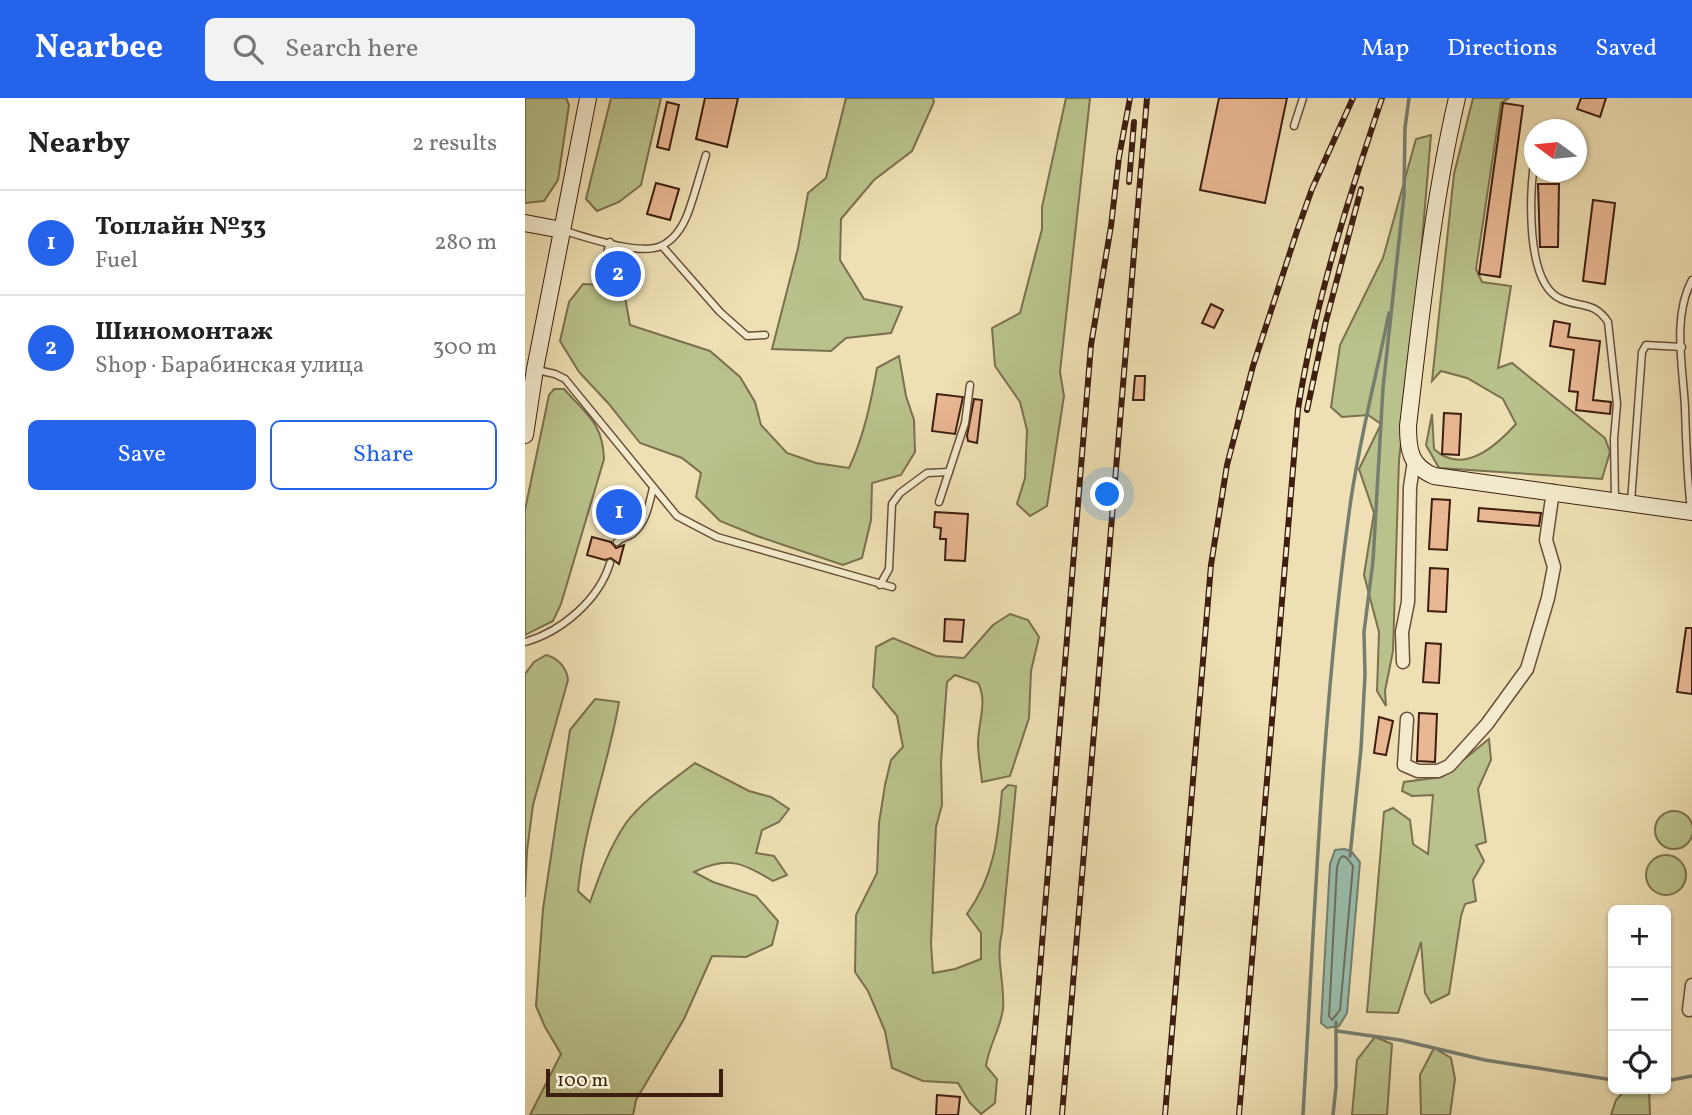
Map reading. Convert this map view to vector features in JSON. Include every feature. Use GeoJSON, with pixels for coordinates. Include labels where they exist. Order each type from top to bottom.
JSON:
{"type":"FeatureCollection","features":[{"type":"Feature","properties":{"kind":"street"},"geometry":{"type":"LineString","coordinates":[[525,435],[535,369],[588,98]]}},
{"type":"Feature","properties":{"kind":"street"},"geometry":{"type":"LineString","coordinates":[[1457,98],[1432,231],[1408,426],[1408,446],[1414,461],[1421,471],[1434,476],[1692,512]]}},
{"type":"Feature","properties":{"kind":"street"},"geometry":{"type":"LineString","coordinates":[[525,223],[562,230]]}},
{"type":"Feature","properties":{"kind":"street"},"geometry":{"type":"LineString","coordinates":[[1403,662],[1402,632],[1408,602],[1410,487],[1414,461]]}},
{"type":"Feature","properties":{"kind":"street"},"geometry":{"type":"LineString","coordinates":[[1407,719],[1404,765],[1418,771],[1438,771],[1449,766],[1487,724],[1527,669],[1548,598],[1554,567],[1546,540],[1553,491]]}},
{"type":"Feature","properties":{"kind":"street"},"geometry":{"type":"LineString","coordinates":[[1689,1010],[1692,985]]}},
{"type":"Feature","properties":{"kind":"lane"},"geometry":{"type":"LineString","coordinates":[[1294,126],[1303,98]]}},
{"type":"Feature","properties":{"kind":"lane"},"geometry":{"type":"LineString","coordinates":[[562,230],[638,248],[662,246],[677,234],[687,215],[706,155]]}},
{"type":"Feature","properties":{"kind":"lane"},"geometry":{"type":"LineString","coordinates":[[1531,182],[1531,231],[1537,266],[1554,295],[1562,300],[1593,307],[1608,322],[1618,404],[1614,439],[1623,501]]}},
{"type":"Feature","properties":{"kind":"lane"},"geometry":{"type":"LineString","coordinates":[[600,279],[610,242]]}},
{"type":"Feature","properties":{"kind":"lane"},"geometry":{"type":"LineString","coordinates":[[662,246],[720,312],[747,335],[765,335]]}},
{"type":"Feature","properties":{"kind":"lane"},"geometry":{"type":"LineString","coordinates":[[1692,280],[1686,291],[1681,314],[1686,451],[1692,512]]}},
{"type":"Feature","properties":{"kind":"lane"},"geometry":{"type":"LineString","coordinates":[[1623,501],[1642,352],[1646,345],[1682,346]]}},
{"type":"Feature","properties":{"kind":"lane"},"geometry":{"type":"LineString","coordinates":[[535,369],[565,379],[677,516],[716,537],[880,586],[892,587]]}},
{"type":"Feature","properties":{"kind":"lane"},"geometry":{"type":"LineString","coordinates":[[939,502],[965,423],[970,385]]}},
{"type":"Feature","properties":{"kind":"lane"},"geometry":{"type":"LineString","coordinates":[[880,586],[889,569],[892,504],[900,493],[927,473],[949,472]]}},
{"type":"Feature","properties":{"kind":"lane"},"geometry":{"type":"LineString","coordinates":[[617,542],[620,538],[632,534],[641,525],[653,488]]}},
{"type":"Feature","properties":{"kind":"lane"},"geometry":{"type":"LineString","coordinates":[[525,642],[551,633],[571,617],[598,588],[610,563]]}},
{"type":"Feature","properties":{"kind":"green space"},"geometry":{"type":"Polygon","coordinates":[[[525,98],[566,98],[569,105],[558,180],[544,201],[525,203],[525,98]]]}},
{"type":"Feature","properties":{"kind":"green space"},"geometry":{"type":"Polygon","coordinates":[[[611,98],[661,98],[641,185],[619,202],[597,211],[586,199],[611,98]]]}},
{"type":"Feature","properties":{"kind":"green space"},"geometry":{"type":"Polygon","coordinates":[[[846,98],[933,98],[934,102],[912,151],[874,180],[841,219],[840,260],[864,299],[902,307],[891,333],[846,338],[831,351],[772,349],[798,248],[808,193],[826,178],[846,98]]]}},
{"type":"Feature","properties":{"kind":"green space"},"geometry":{"type":"Polygon","coordinates":[[[1066,98],[1090,98],[1060,372],[1064,396],[1047,506],[1030,516],[1017,504],[1025,478],[1027,430],[1020,402],[995,366],[992,328],[1020,313],[1042,229],[1042,207],[1066,98]]]}},
{"type":"Feature","properties":{"kind":"green space"},"geometry":{"type":"Polygon","coordinates":[[[1473,98],[1509,98],[1501,103],[1476,269],[1482,282],[1511,286],[1498,368],[1512,363],[1605,438],[1610,452],[1602,479],[1439,468],[1426,445],[1432,414],[1434,449],[1445,457],[1456,460],[1467,459],[1489,449],[1516,424],[1503,399],[1467,378],[1441,371],[1432,381],[1454,174],[1473,98]]]}},
{"type":"Feature","properties":{"kind":"green space"},"geometry":{"type":"Polygon","coordinates":[[[1431,135],[1414,336],[1399,460],[1393,651],[1385,691],[1386,706],[1377,691],[1379,632],[1364,575],[1374,513],[1359,469],[1381,424],[1368,415],[1342,417],[1331,407],[1340,345],[1383,258],[1416,139],[1431,135]]]}},
{"type":"Feature","properties":{"kind":"green space"},"geometry":{"type":"Polygon","coordinates":[[[583,284],[605,285],[625,297],[630,325],[710,351],[740,377],[755,402],[761,425],[787,453],[816,463],[849,468],[866,419],[877,368],[899,356],[906,396],[914,420],[915,452],[901,475],[872,483],[871,520],[862,558],[843,565],[720,521],[696,497],[701,473],[682,458],[640,443],[579,372],[560,341],[569,302],[583,284]]]}},
{"type":"Feature","properties":{"kind":"green space"},"geometry":{"type":"Polygon","coordinates":[[[554,389],[564,389],[592,420],[600,436],[604,459],[561,604],[553,621],[525,635],[525,510],[549,395],[554,389]]]}},
{"type":"Feature","properties":{"kind":"green space"},"geometry":{"type":"Polygon","coordinates":[[[1010,614],[1028,620],[1039,637],[1031,671],[1029,718],[1010,776],[982,782],[978,753],[981,690],[978,683],[955,675],[947,682],[941,762],[942,805],[936,827],[931,944],[933,973],[955,969],[981,959],[981,933],[967,914],[984,885],[989,870],[997,840],[1002,791],[1008,785],[1016,786],[999,952],[1003,1009],[986,1066],[997,1079],[995,1103],[981,1114],[970,1103],[958,1083],[923,1081],[892,1068],[885,1031],[868,991],[855,972],[856,915],[877,873],[879,823],[885,785],[891,760],[903,747],[897,716],[873,687],[876,647],[893,638],[936,656],[964,658],[993,625],[1010,614]]]}},
{"type":"Feature","properties":{"kind":"green space"},"geometry":{"type":"Polygon","coordinates":[[[546,655],[561,664],[568,680],[533,805],[525,897],[525,674],[534,662],[546,655]]]}},
{"type":"Feature","properties":{"kind":"green space"},"geometry":{"type":"Polygon","coordinates":[[[595,699],[619,702],[581,867],[578,891],[590,902],[601,871],[626,823],[649,799],[695,763],[749,791],[771,797],[789,809],[779,822],[762,830],[756,853],[774,856],[787,875],[773,881],[734,863],[716,864],[694,872],[713,882],[756,896],[778,921],[772,945],[746,957],[712,956],[684,1019],[636,1100],[633,1115],[530,1115],[561,1054],[536,1006],[543,909],[570,730],[595,699]]]}},
{"type":"Feature","properties":{"kind":"green space"},"geometry":{"type":"Polygon","coordinates":[[[1489,739],[1491,760],[1478,789],[1486,842],[1476,845],[1484,861],[1473,880],[1476,901],[1465,904],[1461,916],[1449,994],[1431,1003],[1425,993],[1421,942],[1398,1013],[1367,1012],[1384,812],[1393,808],[1410,820],[1413,844],[1428,854],[1433,795],[1412,796],[1402,791],[1404,782],[1442,777],[1489,739]]]}},
{"type":"Feature","properties":{"kind":"green space"},"geometry":{"type":"Polygon","coordinates":[[[1674,811],[1687,817],[1693,830],[1687,843],[1674,849],[1661,843],[1655,830],[1661,817],[1674,811]]]}},
{"type":"Feature","properties":{"kind":"green space"},"geometry":{"type":"Polygon","coordinates":[[[1666,855],[1680,861],[1686,875],[1680,889],[1666,895],[1652,889],[1646,875],[1652,861],[1666,855]]]}},
{"type":"Feature","properties":{"kind":"green space"},"geometry":{"type":"Polygon","coordinates":[[[1375,1037],[1392,1044],[1387,1115],[1352,1115],[1357,1060],[1375,1037]]]}},
{"type":"Feature","properties":{"kind":"green space"},"geometry":{"type":"Polygon","coordinates":[[[1434,1048],[1451,1058],[1455,1079],[1450,1115],[1421,1115],[1420,1075],[1434,1048]]]}},
{"type":"Feature","properties":{"kind":"green space"},"geometry":{"type":"Polygon","coordinates":[[[1621,1094],[1649,1094],[1650,1115],[1611,1115],[1616,1100],[1621,1094]]]}},
{"type":"Feature","properties":{"kind":"water"},"geometry":{"type":"Polygon","coordinates":[[[1335,850],[1351,851],[1360,862],[1347,1013],[1339,1026],[1327,1028],[1321,1023],[1330,864],[1335,850]]]}},
{"type":"Feature","properties":{"kind":"building"},"geometry":{"type":"Polygon","coordinates":[[[705,98],[738,98],[727,147],[696,139],[705,98]]]}},
{"type":"Feature","properties":{"kind":"building"},"geometry":{"type":"Polygon","coordinates":[[[1219,98],[1287,98],[1265,203],[1200,190],[1219,98]]]}},
{"type":"Feature","properties":{"kind":"building"},"geometry":{"type":"Polygon","coordinates":[[[1581,98],[1606,98],[1600,117],[1577,109],[1581,98]]]}},
{"type":"Feature","properties":{"kind":"building"},"geometry":{"type":"Polygon","coordinates":[[[667,102],[679,105],[669,150],[657,147],[667,102]]]}},
{"type":"Feature","properties":{"kind":"building"},"geometry":{"type":"Polygon","coordinates":[[[1503,103],[1523,106],[1500,277],[1479,274],[1503,103]]]}},
{"type":"Feature","properties":{"kind":"building"},"geometry":{"type":"Polygon","coordinates":[[[656,183],[679,189],[670,220],[647,214],[656,183]]]}},
{"type":"Feature","properties":{"kind":"building"},"geometry":{"type":"Polygon","coordinates":[[[1538,184],[1559,184],[1558,247],[1540,247],[1538,184]]]}},
{"type":"Feature","properties":{"kind":"building"},"geometry":{"type":"Polygon","coordinates":[[[1593,200],[1615,203],[1605,284],[1583,281],[1593,200]]]}},
{"type":"Feature","properties":{"kind":"building"},"geometry":{"type":"Polygon","coordinates":[[[1211,304],[1223,310],[1214,328],[1202,323],[1211,304]]]}},
{"type":"Feature","properties":{"kind":"building"},"geometry":{"type":"Polygon","coordinates":[[[1554,321],[1570,324],[1568,337],[1600,341],[1593,400],[1611,402],[1610,414],[1576,410],[1578,392],[1569,391],[1574,350],[1550,346],[1554,321]]]}},
{"type":"Feature","properties":{"kind":"building"},"geometry":{"type":"Polygon","coordinates":[[[1135,376],[1145,376],[1144,400],[1133,400],[1135,376]]]}},
{"type":"Feature","properties":{"kind":"building"},"geometry":{"type":"Polygon","coordinates":[[[937,394],[963,397],[955,434],[932,431],[937,394]]]}},
{"type":"Feature","properties":{"kind":"building"},"geometry":{"type":"Polygon","coordinates":[[[974,399],[982,400],[977,443],[968,441],[967,436],[974,399]]]}},
{"type":"Feature","properties":{"kind":"building"},"geometry":{"type":"Polygon","coordinates":[[[1444,413],[1461,414],[1459,455],[1442,454],[1444,413]]]}},
{"type":"Feature","properties":{"kind":"building"},"geometry":{"type":"Polygon","coordinates":[[[608,498],[635,505],[629,527],[602,520],[608,498]]]}},
{"type":"Feature","properties":{"kind":"building"},"geometry":{"type":"Polygon","coordinates":[[[1432,499],[1450,500],[1447,550],[1429,549],[1432,499]]]}},
{"type":"Feature","properties":{"kind":"building"},"geometry":{"type":"Polygon","coordinates":[[[1479,508],[1541,513],[1539,526],[1478,521],[1479,508]]]}},
{"type":"Feature","properties":{"kind":"building"},"geometry":{"type":"Polygon","coordinates":[[[935,512],[968,514],[965,561],[945,560],[946,539],[940,539],[941,528],[934,527],[935,512]]]}},
{"type":"Feature","properties":{"kind":"building"},"geometry":{"type":"Polygon","coordinates":[[[592,537],[611,542],[616,548],[624,545],[619,564],[611,558],[605,560],[587,555],[592,537]]]}},
{"type":"Feature","properties":{"kind":"building"},"geometry":{"type":"Polygon","coordinates":[[[1430,568],[1448,569],[1446,612],[1428,611],[1430,568]]]}},
{"type":"Feature","properties":{"kind":"building"},"geometry":{"type":"Polygon","coordinates":[[[945,619],[964,620],[962,642],[944,641],[945,619]]]}},
{"type":"Feature","properties":{"kind":"building"},"geometry":{"type":"Polygon","coordinates":[[[1686,628],[1692,628],[1692,694],[1677,692],[1686,628]]]}},
{"type":"Feature","properties":{"kind":"building"},"geometry":{"type":"Polygon","coordinates":[[[1426,643],[1441,644],[1439,683],[1423,682],[1426,643]]]}},
{"type":"Feature","properties":{"kind":"building"},"geometry":{"type":"Polygon","coordinates":[[[1419,713],[1437,714],[1435,762],[1417,761],[1419,713]]]}},
{"type":"Feature","properties":{"kind":"building"},"geometry":{"type":"Polygon","coordinates":[[[1379,717],[1393,721],[1386,755],[1374,753],[1379,717]]]}},
{"type":"Feature","properties":{"kind":"building"},"geometry":{"type":"Polygon","coordinates":[[[937,1095],[960,1097],[958,1115],[936,1115],[937,1095]]]}},
{"type":"Feature","properties":{"kind":"waterway"},"geometry":{"type":"LineString","coordinates":[[1350,856],[1361,749],[1365,675],[1364,632],[1373,561],[1383,388],[1404,195],[1405,128],[1409,98]]}},
{"type":"Feature","properties":{"kind":"waterway"},"geometry":{"type":"LineString","coordinates":[[1303,1115],[1326,734],[1340,582],[1358,457],[1389,313]]}},
{"type":"Feature","properties":{"kind":"waterway"},"geometry":{"type":"LineString","coordinates":[[1333,1115],[1336,1022]]}},
{"type":"Feature","properties":{"kind":"waterway"},"geometry":{"type":"LineString","coordinates":[[1337,1031],[1400,1040],[1485,1060],[1608,1079]]}},
{"type":"Feature","properties":{"kind":"waterway"},"geometry":{"type":"LineString","coordinates":[[1671,1080],[1692,1076]]}},
{"type":"Feature","properties":{"kind":"railway"},"geometry":{"type":"LineString","coordinates":[[1028,1115],[1091,345],[1130,98]]}},
{"type":"Feature","properties":{"kind":"railway"},"geometry":{"type":"LineString","coordinates":[[1062,1115],[1147,98]]}},
{"type":"Feature","properties":{"kind":"railway"},"geometry":{"type":"LineString","coordinates":[[1165,1115],[1211,565],[1227,465],[1253,366],[1297,231],[1312,189],[1353,98]]}},
{"type":"Feature","properties":{"kind":"railway"},"geometry":{"type":"LineString","coordinates":[[1239,1115],[1298,409],[1323,290],[1382,98]]}},
{"type":"Feature","properties":{"kind":"railway"},"geometry":{"type":"LineString","coordinates":[[1129,182],[1134,122]]}},
{"type":"Feature","properties":{"kind":"railway"},"geometry":{"type":"LineString","coordinates":[[1307,410],[1326,321],[1361,189]]}},
{"type":"Feature","properties":{"kind":"place","name":"Шиномонтаж"},"geometry":{"type":"Point","coordinates":[618,274]}},
{"type":"Feature","properties":{"kind":"place","name":"Топлайн №33"},"geometry":{"type":"Point","coordinates":[619,512]}}]}
